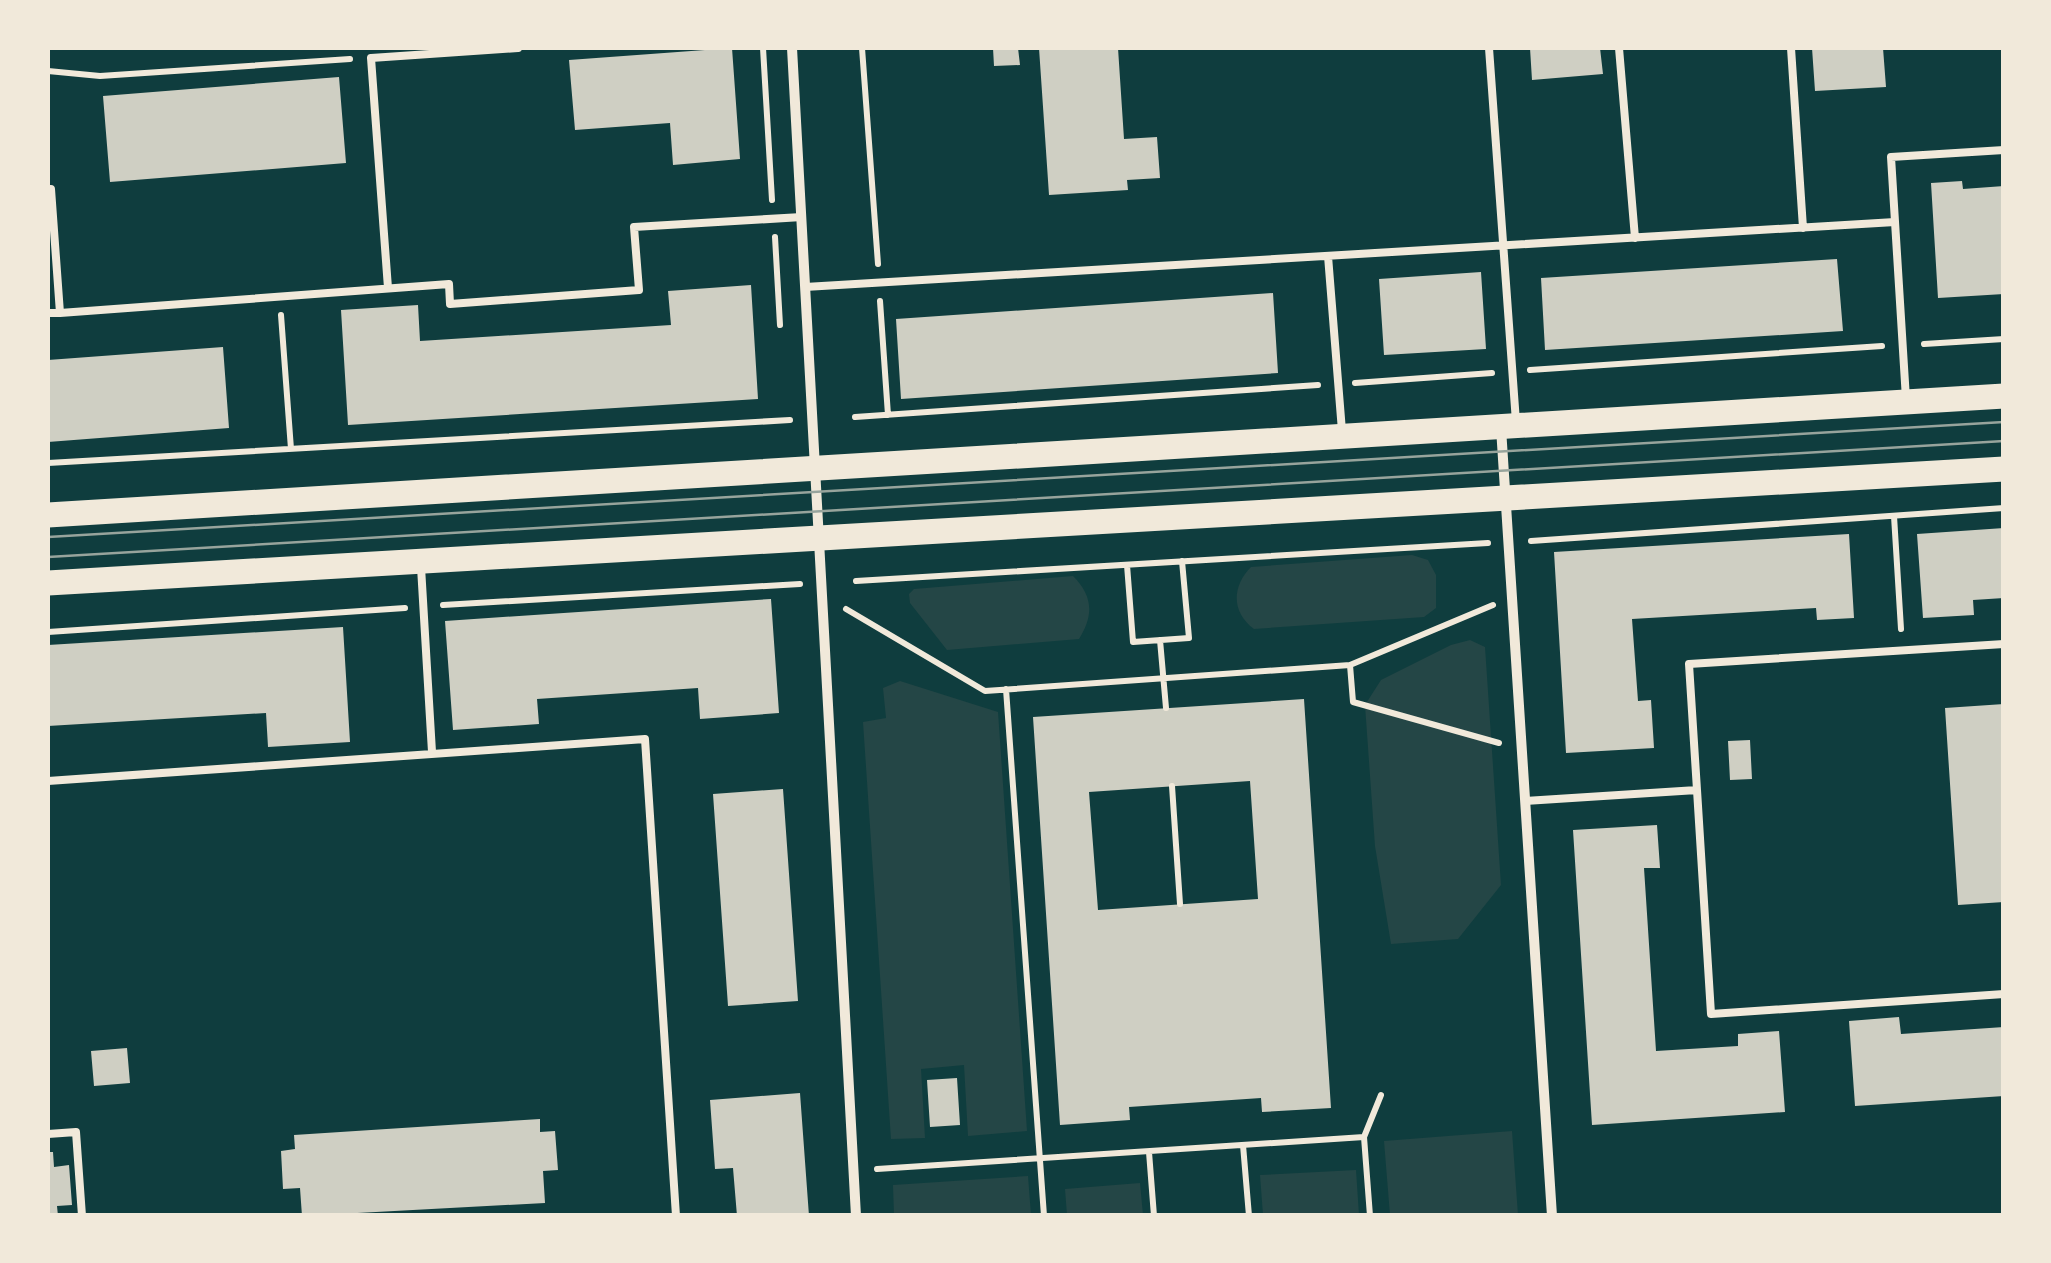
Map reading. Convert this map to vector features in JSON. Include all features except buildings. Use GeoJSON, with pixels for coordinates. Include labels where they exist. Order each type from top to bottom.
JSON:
{"type":"FeatureCollection","features":[{"type":"Feature","properties":{"kind":"main road"},"geometry":{"type":"LineString","coordinates":[[48,515],[2004,396]]}},
{"type":"Feature","properties":{"kind":"main road"},"geometry":{"type":"LineString","coordinates":[[48,583],[2004,469]]}},
{"type":"Feature","properties":{"kind":"street"},"geometry":{"type":"LineString","coordinates":[[792,48],[856,1216]]}},
{"type":"Feature","properties":{"kind":"street"},"geometry":{"type":"LineString","coordinates":[[1508,426],[1505,498],[1552,1216]]}},
{"type":"Feature","properties":{"kind":"lane"},"geometry":{"type":"LineString","coordinates":[[388,288],[371,58],[518,48]]}},
{"type":"Feature","properties":{"kind":"lane"},"geometry":{"type":"LineString","coordinates":[[1489,48],[1512,372],[1508,426]]}},
{"type":"Feature","properties":{"kind":"lane"},"geometry":{"type":"LineString","coordinates":[[1619,48],[1634,238]]}},
{"type":"Feature","properties":{"kind":"lane"},"geometry":{"type":"LineString","coordinates":[[1791,48],[1803,228]]}},
{"type":"Feature","properties":{"kind":"lane"},"geometry":{"type":"LineString","coordinates":[[1906,402],[1891,157],[2004,150]]}},
{"type":"Feature","properties":{"kind":"lane"},"geometry":{"type":"LineString","coordinates":[[48,189],[52,189],[60,312]]}},
{"type":"Feature","properties":{"kind":"lane"},"geometry":{"type":"LineString","coordinates":[[48,314],[449,284],[450,304],[638,290],[634,227],[802,217]]}},
{"type":"Feature","properties":{"kind":"lane"},"geometry":{"type":"LineString","coordinates":[[805,287],[1895,222]]}},
{"type":"Feature","properties":{"kind":"lane"},"geometry":{"type":"LineString","coordinates":[[1328,256],[1342,436]]}},
{"type":"Feature","properties":{"kind":"lane"},"geometry":{"type":"LineString","coordinates":[[421,561],[432,752]]}},
{"type":"Feature","properties":{"kind":"lane"},"geometry":{"type":"LineString","coordinates":[[2004,644],[1688,664],[1710,1014],[2004,994]]}},
{"type":"Feature","properties":{"kind":"lane"},"geometry":{"type":"LineString","coordinates":[[48,781],[645,739],[676,1216]]}},
{"type":"Feature","properties":{"kind":"lane"},"geometry":{"type":"LineString","coordinates":[[1525,801],[1697,790]]}},
{"type":"Feature","properties":{"kind":"lane"},"geometry":{"type":"LineString","coordinates":[[48,1134],[76,1132],[82,1216]]}},
{"type":"Feature","properties":{"kind":"path"},"geometry":{"type":"LineString","coordinates":[[862,48],[888,415]]}},
{"type":"Feature","properties":{"kind":"path"},"geometry":{"type":"LineString","coordinates":[[48,71],[100,76],[371,58]]}},
{"type":"Feature","properties":{"kind":"path"},"geometry":{"type":"LineString","coordinates":[[280,296],[291,449]]}},
{"type":"Feature","properties":{"kind":"path"},"geometry":{"type":"LineString","coordinates":[[855,417],[2004,339]]}},
{"type":"Feature","properties":{"kind":"path"},"geometry":{"type":"LineString","coordinates":[[48,463],[800,420]]}},
{"type":"Feature","properties":{"kind":"path"},"geometry":{"type":"LineString","coordinates":[[856,581],[2004,508]]}},
{"type":"Feature","properties":{"kind":"path"},"geometry":{"type":"LineString","coordinates":[[1894,516],[1902,650]]}},
{"type":"Feature","properties":{"kind":"path"},"geometry":{"type":"LineString","coordinates":[[1127,564],[1133,642],[1188,638],[1182,561]]}},
{"type":"Feature","properties":{"kind":"path"},"geometry":{"type":"LineString","coordinates":[[823,596],[985,690],[1350,665],[1512,598]]}},
{"type":"Feature","properties":{"kind":"path"},"geometry":{"type":"LineString","coordinates":[[1160,640],[1166,708]]}},
{"type":"Feature","properties":{"kind":"path"},"geometry":{"type":"LineString","coordinates":[[1350,665],[1353,702],[1522,749]]}},
{"type":"Feature","properties":{"kind":"path"},"geometry":{"type":"LineString","coordinates":[[1006,689],[1044,1216]]}},
{"type":"Feature","properties":{"kind":"path"},"geometry":{"type":"LineString","coordinates":[[1172,786],[1180,904]]}},
{"type":"Feature","properties":{"kind":"path"},"geometry":{"type":"LineString","coordinates":[[1370,1216],[1364,1137],[1381,1095]]}},
{"type":"Feature","properties":{"kind":"path"},"geometry":{"type":"LineString","coordinates":[[853,1170],[1364,1137]]}},
{"type":"Feature","properties":{"kind":"path"},"geometry":{"type":"LineString","coordinates":[[1243,1146],[1249,1216]]}},
{"type":"Feature","properties":{"kind":"path"},"geometry":{"type":"LineString","coordinates":[[1148,1152],[1154,1216]]}},
{"type":"Feature","properties":{"kind":"shaded area"},"geometry":{"type":"Polygon","coordinates":[[[1412,555],[1428,560],[1436,575],[1436,608],[1424,617],[1254,629],[1238,607],[1240,582],[1251,567],[1412,555]]]}},
{"type":"Feature","properties":{"kind":"shaded area"},"geometry":{"type":"Polygon","coordinates":[[[1073,576],[1089,606],[1079,639],[947,650],[910,603],[909,594],[914,589],[1073,576]]]}},
{"type":"Feature","properties":{"kind":"shaded area"},"geometry":{"type":"Polygon","coordinates":[[[1470,640],[1485,647],[1501,885],[1458,939],[1391,944],[1375,846],[1365,705],[1381,680],[1451,645],[1470,640]]]}},
{"type":"Feature","properties":{"kind":"shaded area"},"geometry":{"type":"Polygon","coordinates":[[[900,681],[998,712],[1027,1131],[968,1136],[964,1065],[921,1069],[925,1138],[891,1139],[863,722],[886,718],[883,688],[900,681]]]}},
{"type":"Feature","properties":{"kind":"shaded area"},"geometry":{"type":"Polygon","coordinates":[[[1512,1131],[1518,1215],[1390,1215],[1384,1141],[1512,1131]]]}},
{"type":"Feature","properties":{"kind":"shaded area"},"geometry":{"type":"Polygon","coordinates":[[[1356,1170],[1359,1215],[1263,1215],[1260,1175],[1356,1170]]]}},
{"type":"Feature","properties":{"kind":"shaded area"},"geometry":{"type":"Polygon","coordinates":[[[1028,1176],[1031,1215],[894,1215],[893,1185],[1028,1176]]]}},
{"type":"Feature","properties":{"kind":"shaded area"},"geometry":{"type":"Polygon","coordinates":[[[1140,1183],[1143,1215],[1067,1215],[1065,1189],[1140,1183]]]}},
{"type":"Feature","properties":{"kind":"tram line"},"geometry":{"type":"LineString","coordinates":[[48,537],[2004,422]]}},
{"type":"Feature","properties":{"kind":"tram line"},"geometry":{"type":"LineString","coordinates":[[48,557],[2004,441]]}}]}
